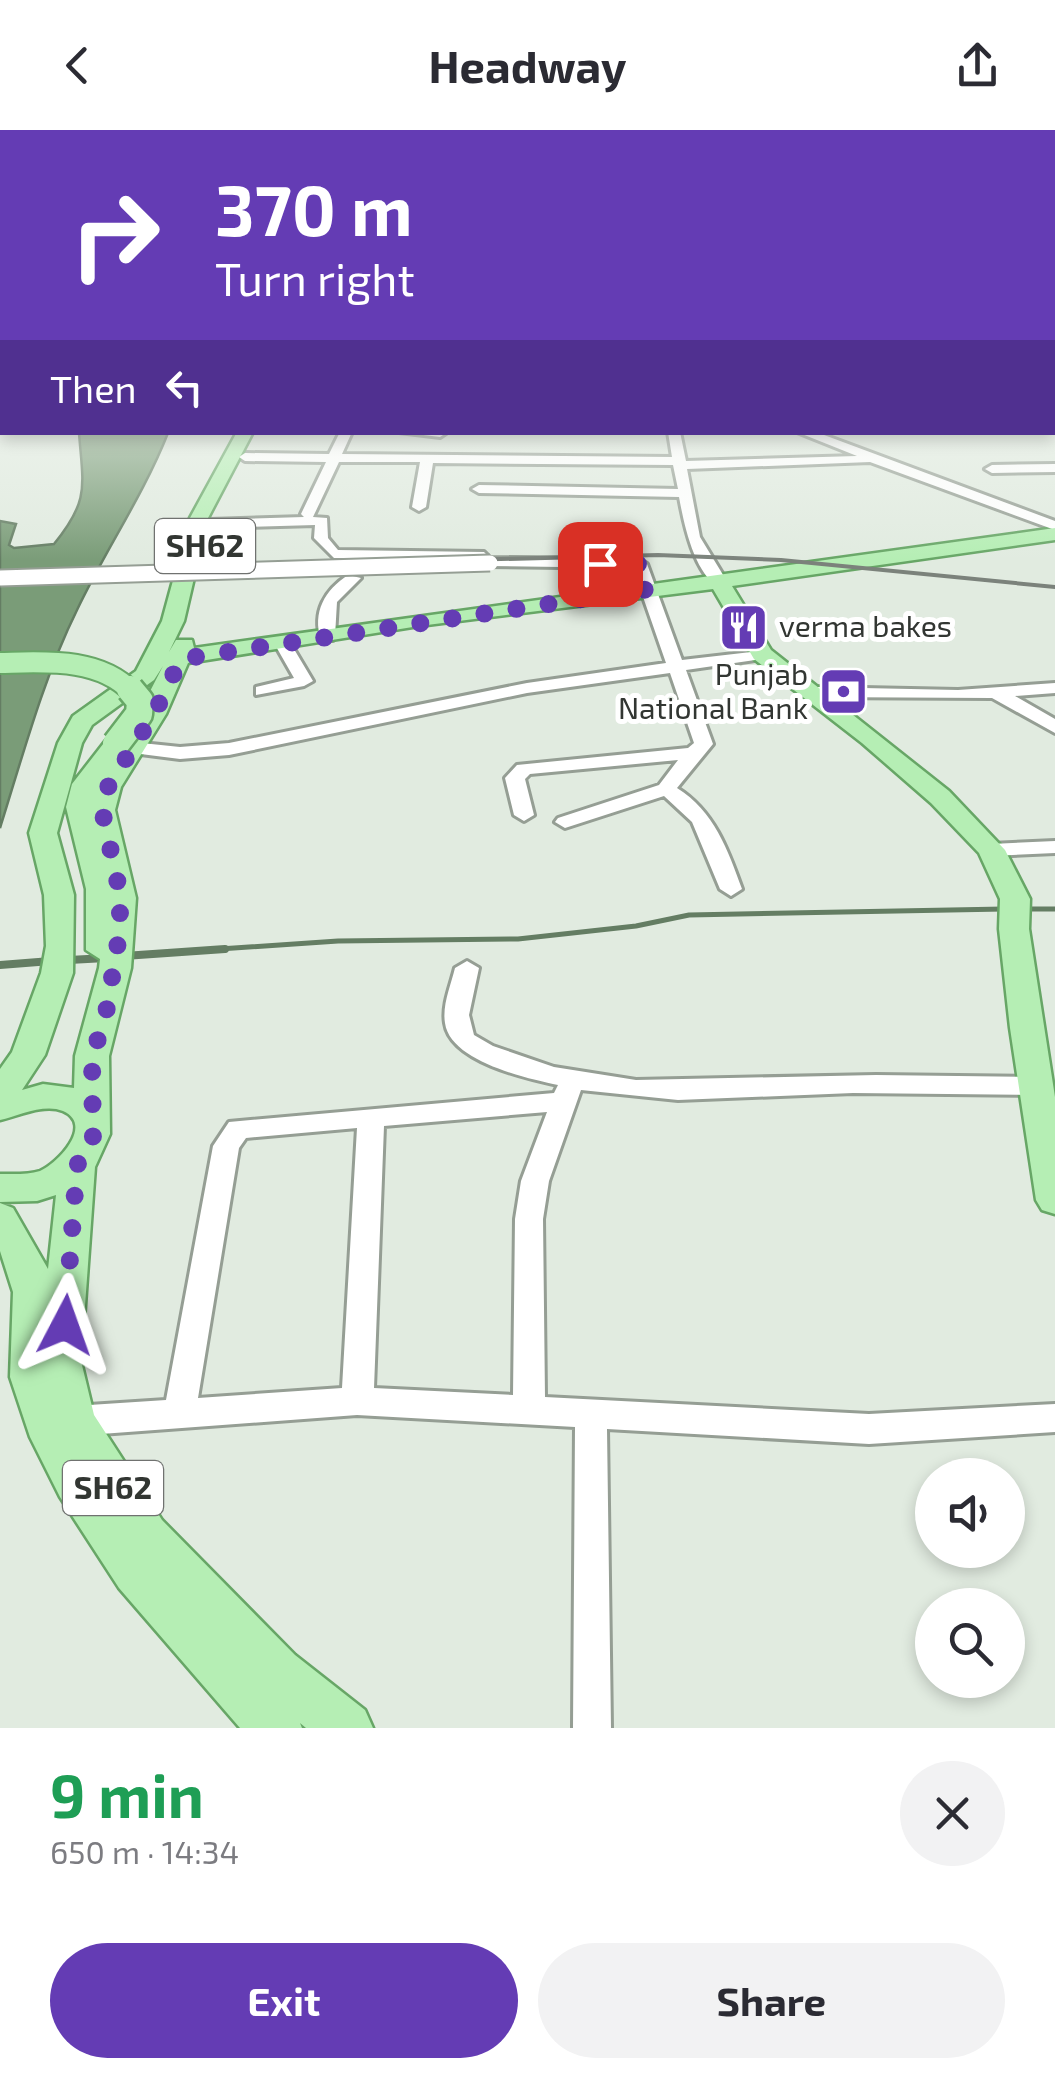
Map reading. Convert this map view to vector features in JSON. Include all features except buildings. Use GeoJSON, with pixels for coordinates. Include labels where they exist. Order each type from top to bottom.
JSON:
{"type":"FeatureCollection","features":[{"type":"Feature","properties":{"kind":"main road","name":"SH62"},"geometry":{"type":"LineString","coordinates":[[0,1095],[89,957],[121,898],[102,810],[108,787],[124,746],[181,659],[209,524],[245,445]]}},
{"type":"Feature","properties":{"kind":"main road","name":"SH62"},"geometry":{"type":"LineString","coordinates":[[91,1114],[89,957],[59,896],[42,833],[82,721],[138,683],[154,661],[173,621],[198,518],[245,445]]}},
{"type":"Feature","properties":{"kind":"main road"},"geometry":{"type":"LineString","coordinates":[[154,661],[1055,534]]}},
{"type":"Feature","properties":{"kind":"main road"},"geometry":{"type":"LineString","coordinates":[[720,583],[762,654],[816,692],[940,796],[990,850],[1014,914],[1055,1200]]}},
{"type":"Feature","properties":{"kind":"main road"},"geometry":{"type":"LineString","coordinates":[[0,663],[52,662],[89,668],[119,680],[140,701],[139,714],[124,746],[93,770],[81,792],[78,814],[89,957]]}},
{"type":"Feature","properties":{"kind":"main road"},"geometry":{"type":"LineString","coordinates":[[0,1108],[44,1096],[65,1098],[91,1114],[96,1128],[93,1144],[77,1165],[34,1186],[0,1188]]}},
{"type":"Feature","properties":{"kind":"main road","name":"SH62"},"geometry":{"type":"LineString","coordinates":[[77,1165],[60,1361],[74,1421],[146,1536],[277,1673],[347,1728]]}},
{"type":"Feature","properties":{"kind":"main road","name":"SH62"},"geometry":{"type":"LineString","coordinates":[[0,1218],[31,1278],[32,1384],[48,1433],[89,1505],[150,1586],[276,1728]]}},
{"type":"Feature","properties":{"kind":"street"},"geometry":{"type":"LineString","coordinates":[[308,514],[345,435]]}},
{"type":"Feature","properties":{"kind":"street"},"geometry":{"type":"LineString","coordinates":[[810,435],[1055,526]]}},
{"type":"Feature","properties":{"kind":"street"},"geometry":{"type":"LineString","coordinates":[[245,445],[334,458],[676,451],[873,459]]}},
{"type":"Feature","properties":{"kind":"street"},"geometry":{"type":"LineString","coordinates":[[676,451],[694,537],[720,583]]}},
{"type":"Feature","properties":{"kind":"street"},"geometry":{"type":"LineString","coordinates":[[419,507],[427,459]]}},
{"type":"Feature","properties":{"kind":"street"},"geometry":{"type":"LineString","coordinates":[[992,470],[1055,468]]}},
{"type":"Feature","properties":{"kind":"street"},"geometry":{"type":"LineString","coordinates":[[479,489],[685,494]]}},
{"type":"Feature","properties":{"kind":"street"},"geometry":{"type":"LineString","coordinates":[[209,524],[322,521],[322,538],[334,554],[634,563],[642,567],[704,744],[666,789],[565,822]]}},
{"type":"Feature","properties":{"kind":"street"},"geometry":{"type":"LineString","coordinates":[[0,578],[487,561]]}},
{"type":"Feature","properties":{"kind":"street"},"geometry":{"type":"LineString","coordinates":[[326,636],[327,602],[334,589],[353,578]]}},
{"type":"Feature","properties":{"kind":"street"},"geometry":{"type":"LineString","coordinates":[[262,691],[304,681],[282,643]]}},
{"type":"Feature","properties":{"kind":"street"},"geometry":{"type":"LineString","coordinates":[[124,746],[180,752],[229,749],[527,688],[762,654]]}},
{"type":"Feature","properties":{"kind":"street"},"geometry":{"type":"LineString","coordinates":[[816,692],[998,694],[1055,688]]}},
{"type":"Feature","properties":{"kind":"street"},"geometry":{"type":"LineString","coordinates":[[998,694],[1055,726]]}},
{"type":"Feature","properties":{"kind":"street"},"geometry":{"type":"LineString","coordinates":[[524,815],[515,778],[524,769],[693,753]]}},
{"type":"Feature","properties":{"kind":"street"},"geometry":{"type":"LineString","coordinates":[[666,789],[684,799],[709,829],[731,889]]}},
{"type":"Feature","properties":{"kind":"street"},"geometry":{"type":"LineString","coordinates":[[990,850],[1055,847]]}},
{"type":"Feature","properties":{"kind":"street"},"geometry":{"type":"LineString","coordinates":[[467,968],[456,1012],[456,1026],[464,1040],[568,1091]]}},
{"type":"Feature","properties":{"kind":"street"},"geometry":{"type":"LineString","coordinates":[[180,1411],[229,1137],[254,1124],[371,1117],[568,1091],[700,1093],[850,1084],[1036,1086]]}},
{"type":"Feature","properties":{"kind":"street"},"geometry":{"type":"LineString","coordinates":[[529,1410],[528,1219],[534,1181],[568,1091]]}},
{"type":"Feature","properties":{"kind":"street"},"geometry":{"type":"LineString","coordinates":[[357,1401],[371,1117]]}},
{"type":"Feature","properties":{"kind":"street"},"geometry":{"type":"LineString","coordinates":[[74,1421],[357,1401],[869,1429],[1055,1418]]}},
{"type":"Feature","properties":{"kind":"street"},"geometry":{"type":"LineString","coordinates":[[591,1414],[592,1728]]}},
{"type":"Feature","properties":{"kind":"shaded area"},"geometry":{"type":"Polygon","coordinates":[[[79,435],[167,435],[65,636],[34,718],[0,828],[0,521],[16,524],[9,545],[14,548],[54,544],[79,504],[79,435]]]}},
{"type":"Feature","properties":{"kind":"waterway"},"geometry":{"type":"LineString","coordinates":[[190,951],[338,941],[518,939],[636,926],[689,915],[1004,909]]}},
{"type":"Feature","properties":{"kind":"waterway"},"geometry":{"type":"LineString","coordinates":[[1021,909],[1055,909]]}},
{"type":"Feature","properties":{"kind":"waterway"},"geometry":{"type":"LineString","coordinates":[[124,956],[225,949]]}},
{"type":"Feature","properties":{"kind":"waterway"},"geometry":{"type":"LineString","coordinates":[[69,960],[106,958]]}},
{"type":"Feature","properties":{"kind":"waterway"},"geometry":{"type":"LineString","coordinates":[[0,965],[51,961]]}},
{"type":"Feature","properties":{"kind":"railway"},"geometry":{"type":"LineString","coordinates":[[0,572],[658,555],[781,560],[1055,587]]}},
{"type":"Feature","properties":{"kind":"place","name":"verma bakes"},"geometry":{"type":"Point","coordinates":[744,627]}},
{"type":"Feature","properties":{"kind":"place","name":"Punjab National Bank"},"geometry":{"type":"Point","coordinates":[843,692]}},
{"type":"Feature","properties":{"kind":"route"},"geometry":{"type":"LineString","coordinates":[[65,1325],[77,1165],[93,1144],[96,1128],[91,1114],[92,1056],[105,1019],[118,942],[121,898],[102,810],[108,787],[154,714],[181,659],[419,620],[649,589],[639,564],[600,564]]}}]}
